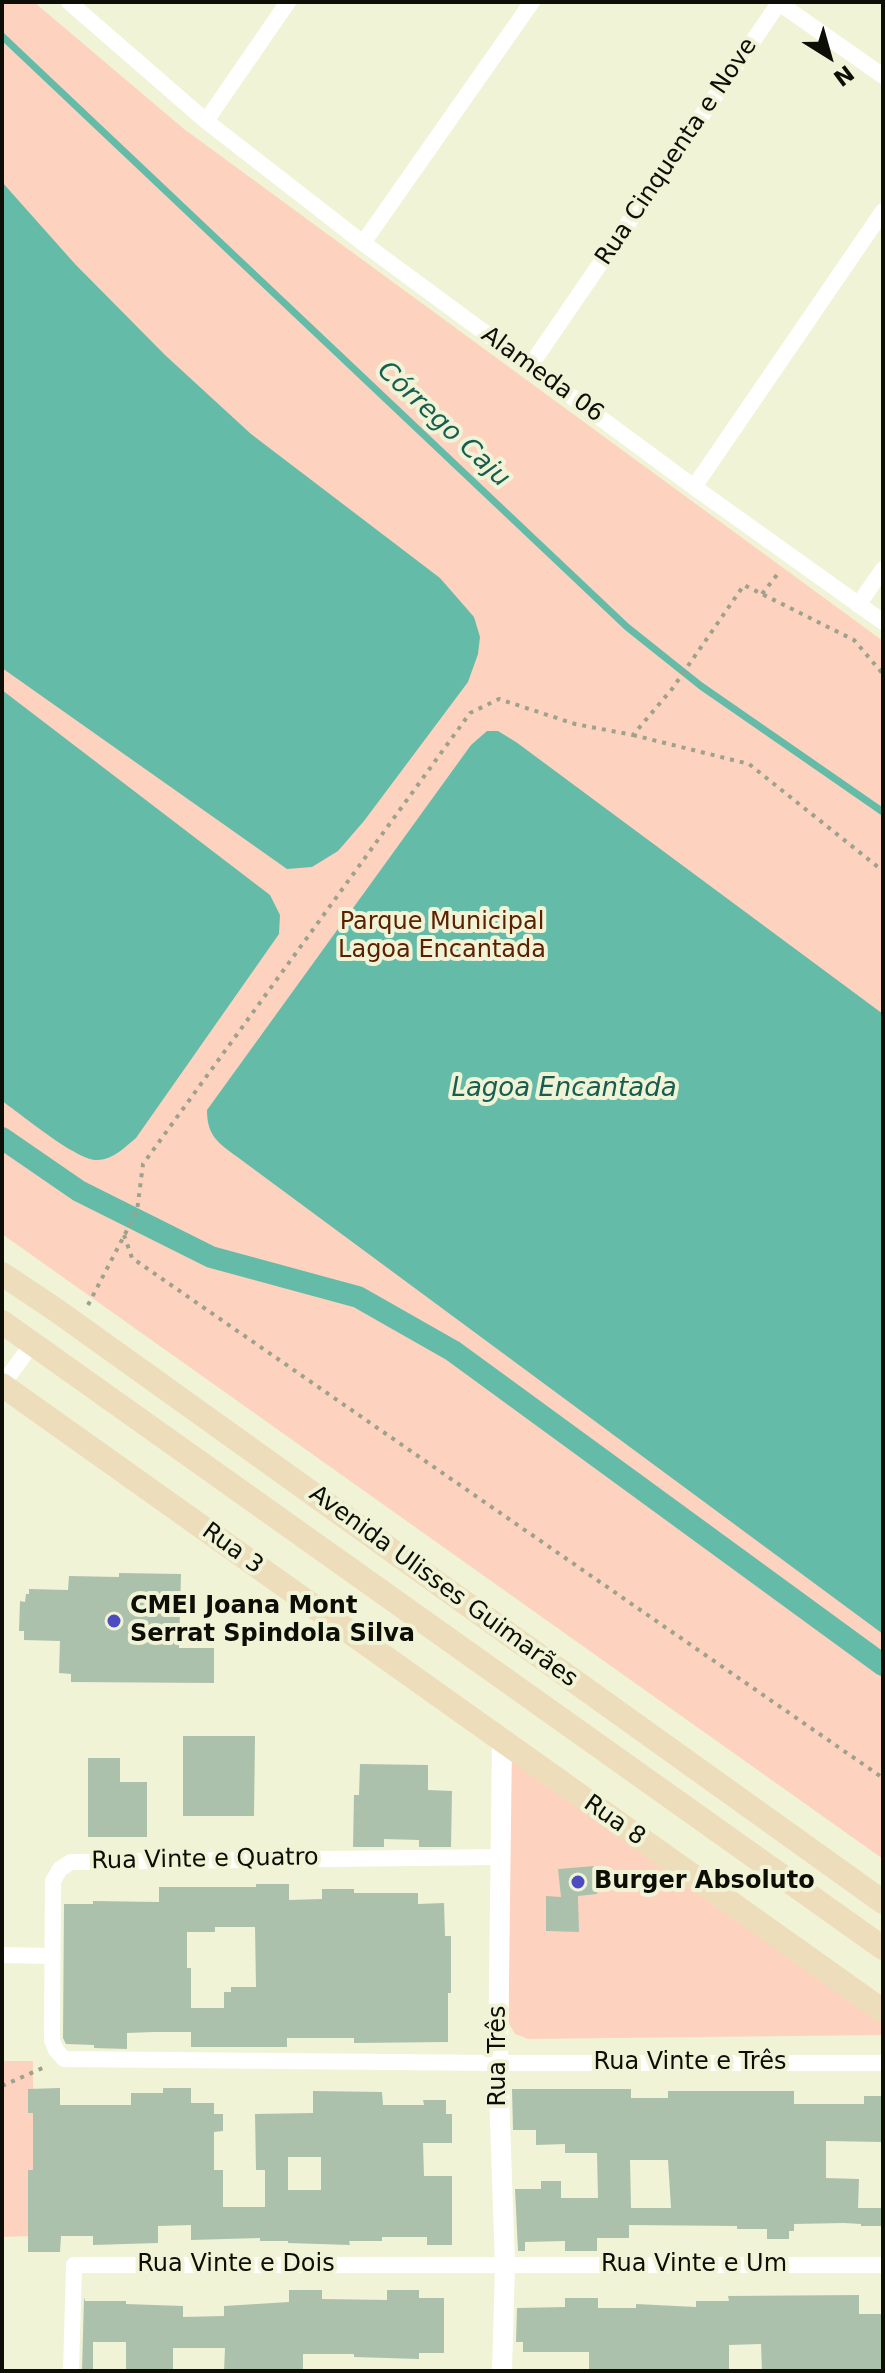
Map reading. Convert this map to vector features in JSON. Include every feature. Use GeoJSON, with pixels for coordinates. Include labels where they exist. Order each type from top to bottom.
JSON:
{"type":"FeatureCollection","features":[{"type":"Feature","properties":{"kind":"main road","name":"Avenida Ulisses Guimarães"},"geometry":{"type":"LineString","coordinates":[[2,1274],[78,1325],[883,1902]]}},
{"type":"Feature","properties":{"kind":"main road"},"geometry":{"type":"LineString","coordinates":[[33,1343],[56,1310]]}},
{"type":"Feature","properties":{"kind":"main road","name":"Avenida Ulisses Guimarães"},"geometry":{"type":"LineString","coordinates":[[2,1322],[883,1948]]}},
{"type":"Feature","properties":{"kind":"main road","name":"Rua 3"},"geometry":{"type":"LineString","coordinates":[[2,1385],[502,1741]]}},
{"type":"Feature","properties":{"kind":"main road","name":"Rua 8"},"geometry":{"type":"LineString","coordinates":[[502,1741],[883,2011]]}},
{"type":"Feature","properties":{"kind":"street","name":"Alameda 06"},"geometry":{"type":"LineString","coordinates":[[69,2],[206,121],[363,243],[883,622]]}},
{"type":"Feature","properties":{"kind":"street"},"geometry":{"type":"LineString","coordinates":[[206,121],[288,2]]}},
{"type":"Feature","properties":{"kind":"street"},"geometry":{"type":"LineString","coordinates":[[363,243],[532,2]]}},
{"type":"Feature","properties":{"kind":"street","name":"Rua Cinquenta e Nove"},"geometry":{"type":"LineString","coordinates":[[530,366],[779,3],[883,76]]}},
{"type":"Feature","properties":{"kind":"street"},"geometry":{"type":"LineString","coordinates":[[694,487],[883,211]]}},
{"type":"Feature","properties":{"kind":"street"},"geometry":{"type":"LineString","coordinates":[[858,605],[883,569]]}},
{"type":"Feature","properties":{"kind":"street"},"geometry":{"type":"LineString","coordinates":[[2,1385],[33,1343]]}},
{"type":"Feature","properties":{"kind":"street","name":"Rua Três"},"geometry":{"type":"LineString","coordinates":[[502,1741],[498,2063],[505,2266],[502,2371]]}},
{"type":"Feature","properties":{"kind":"street","name":"Rua Vinte e Quatro"},"geometry":{"type":"LineString","coordinates":[[64,2059],[52,2040],[53,1881],[60,1869],[71,1862],[501,1857]]}},
{"type":"Feature","properties":{"kind":"street"},"geometry":{"type":"LineString","coordinates":[[2,1955],[51,1956]]}},
{"type":"Feature","properties":{"kind":"street"},"geometry":{"type":"LineString","coordinates":[[64,2059],[498,2063]]}},
{"type":"Feature","properties":{"kind":"street","name":"Rua Vinte e Três"},"geometry":{"type":"LineString","coordinates":[[498,2063],[883,2063]]}},
{"type":"Feature","properties":{"kind":"street","name":"Rua Vinte e Dois"},"geometry":{"type":"LineString","coordinates":[[71,2371],[74,2265],[505,2266]]}},
{"type":"Feature","properties":{"kind":"street","name":"Rua Vinte e Um"},"geometry":{"type":"LineString","coordinates":[[505,2266],[883,2265]]}},
{"type":"Feature","properties":{"kind":"path"},"geometry":{"type":"LineString","coordinates":[[762,594],[790,556]]}},
{"type":"Feature","properties":{"kind":"path"},"geometry":{"type":"LineString","coordinates":[[633,735],[672,689],[744,585],[854,640],[883,674]]}},
{"type":"Feature","properties":{"kind":"path"},"geometry":{"type":"LineString","coordinates":[[78,1325],[137,1211],[143,1164],[470,713],[499,699],[575,724],[749,764],[883,871]]}},
{"type":"Feature","properties":{"kind":"path"},"geometry":{"type":"LineString","coordinates":[[124,1235],[132,1258],[883,1778]]}},
{"type":"Feature","properties":{"kind":"path"},"geometry":{"type":"LineString","coordinates":[[2,2086],[64,2059]]}},
{"type":"Feature","properties":{"kind":"green space","name":"Parque Municipal Lagoa Encantada"},"geometry":{"type":"Polygon","coordinates":[[[2,2],[34,2],[184,129],[883,641],[883,1859],[2,1234],[2,2]]]}},
{"type":"Feature","properties":{"kind":"green space"},"geometry":{"type":"Polygon","coordinates":[[[513,1760],[883,2020],[883,2035],[528,2039],[515,2034],[508,2022],[513,1760]]]}},
{"type":"Feature","properties":{"kind":"green space"},"geometry":{"type":"Polygon","coordinates":[[[2,2061],[33,2061],[33,2236],[2,2237],[2,2061]]]}},
{"type":"Feature","properties":{"kind":"water"},"geometry":{"type":"Polygon","coordinates":[[[2,182],[75,264],[165,355],[251,434],[440,578],[474,617],[480,637],[478,654],[468,682],[364,821],[338,851],[312,867],[287,869],[2,668],[2,182]]]}},
{"type":"Feature","properties":{"kind":"water"},"geometry":{"type":"Polygon","coordinates":[[[2,690],[270,895],[280,915],[279,934],[136,1138],[104,1159],[89,1159],[77,1153],[2,1101],[2,690]]]}},
{"type":"Feature","properties":{"kind":"water","name":"Lagoa Encantada"},"geometry":{"type":"Polygon","coordinates":[[[487,731],[498,731],[516,742],[883,1014],[883,1634],[229,1151],[211,1132],[207,1110],[471,745],[487,731]]]}},
{"type":"Feature","properties":{"kind":"building"},"geometry":{"type":"Polygon","coordinates":[[[119,1573],[181,1574],[179,1648],[214,1648],[214,1683],[71,1682],[71,1674],[59,1673],[60,1641],[24,1640],[24,1631],[19,1631],[20,1601],[25,1602],[29,1589],[68,1590],[69,1576],[119,1577],[119,1573]]]}},
{"type":"Feature","properties":{"kind":"building"},"geometry":{"type":"Polygon","coordinates":[[[183,1736],[255,1736],[254,1816],[183,1816],[183,1736]]]}},
{"type":"Feature","properties":{"kind":"building"},"geometry":{"type":"Polygon","coordinates":[[[88,1758],[120,1758],[120,1782],[147,1782],[147,1837],[88,1837],[88,1758]]]}},
{"type":"Feature","properties":{"kind":"building"},"geometry":{"type":"Polygon","coordinates":[[[360,1764],[428,1765],[428,1790],[452,1791],[451,1847],[419,1847],[419,1840],[384,1839],[384,1847],[353,1847],[354,1795],[359,1795],[360,1764]]]}},
{"type":"Feature","properties":{"kind":"building"},"geometry":{"type":"Polygon","coordinates":[[[594,1866],[597,1894],[578,1896],[579,1932],[546,1931],[546,1896],[561,1897],[558,1869],[594,1866]]]}},
{"type":"Feature","properties":{"kind":"building"},"geometry":{"type":"Polygon","coordinates":[[[256,1884],[289,1884],[289,1900],[322,1899],[322,1889],[354,1889],[354,1893],[418,1893],[418,1904],[444,1903],[445,1936],[451,1936],[448,2042],[354,2043],[354,2038],[287,2038],[287,2047],[191,2047],[191,2032],[154,2032],[127,2033],[127,2049],[66,2044],[63,2038],[64,1904],[159,1902],[159,1887],[256,1887],[256,1884]],[[215,1927],[215,1932],[187,1932],[191,2008],[224,2008],[224,1992],[231,1992],[231,1987],[256,1987],[255,1927],[215,1927]]]}},
{"type":"Feature","properties":{"kind":"building"},"geometry":{"type":"Polygon","coordinates":[[[60,2088],[60,2105],[131,2105],[131,2093],[163,2093],[163,2088],[191,2088],[191,2103],[214,2103],[214,2114],[223,2114],[223,2131],[214,2132],[214,2170],[223,2170],[223,2207],[265,2207],[265,2170],[256,2170],[255,2114],[313,2113],[313,2091],[382,2092],[383,2105],[424,2105],[423,2100],[446,2100],[446,2114],[452,2114],[452,2143],[423,2143],[424,2176],[452,2176],[452,2245],[427,2245],[427,2237],[382,2237],[382,2241],[349,2241],[350,2245],[260,2241],[260,2238],[191,2240],[191,2225],[158,2226],[158,2243],[93,2245],[93,2236],[61,2236],[60,2252],[28,2252],[28,2170],[33,2170],[33,2113],[28,2113],[28,2089],[60,2088]],[[288,2157],[288,2190],[321,2190],[321,2157],[288,2157]]]}},
{"type":"Feature","properties":{"kind":"building"},"geometry":{"type":"Polygon","coordinates":[[[512,2089],[631,2089],[631,2098],[668,2098],[668,2091],[794,2091],[794,2104],[864,2104],[864,2096],[883,2096],[883,2142],[826,2141],[826,2178],[859,2179],[858,2208],[883,2208],[883,2226],[794,2224],[794,2231],[789,2231],[789,2239],[767,2239],[767,2229],[629,2225],[629,2238],[597,2238],[597,2251],[565,2251],[565,2241],[525,2242],[525,2251],[518,2251],[515,2189],[541,2189],[541,2181],[561,2181],[561,2198],[598,2198],[597,2153],[565,2153],[565,2144],[536,2145],[536,2130],[513,2130],[512,2089]],[[630,2160],[631,2208],[671,2208],[668,2160],[630,2160]]]}},
{"type":"Feature","properties":{"kind":"building"},"geometry":{"type":"Polygon","coordinates":[[[289,2290],[322,2290],[322,2299],[387,2300],[387,2290],[419,2290],[419,2298],[444,2298],[444,2353],[419,2353],[419,2359],[303,2354],[303,2371],[224,2371],[225,2348],[173,2348],[173,2371],[126,2371],[126,2342],[93,2342],[93,2371],[82,2371],[84,2297],[85,2301],[183,2306],[183,2317],[224,2316],[224,2306],[289,2302],[289,2290]]]}},
{"type":"Feature","properties":{"kind":"building"},"geometry":{"type":"Polygon","coordinates":[[[859,2295],[859,2314],[883,2314],[883,2371],[762,2371],[761,2344],[729,2345],[729,2371],[589,2371],[589,2352],[523,2352],[523,2342],[516,2342],[517,2308],[565,2307],[565,2298],[598,2298],[598,2308],[636,2308],[636,2304],[696,2307],[696,2301],[729,2301],[728,2296],[859,2295]]]}},
{"type":"Feature","properties":{"kind":"waterway","name":"Córrego Caju"},"geometry":{"type":"LineString","coordinates":[[2,36],[627,627],[701,686],[883,812]]}},
{"type":"Feature","properties":{"kind":"waterway"},"geometry":{"type":"LineString","coordinates":[[2,1138],[79,1191],[211,1257],[358,1297],[453,1351],[883,1665]]}},
{"type":"Feature","properties":{"kind":"place","name":"CMEI Joana Mont Serrat Spindola Silva"},"geometry":{"type":"Point","coordinates":[114,1621]}},
{"type":"Feature","properties":{"kind":"place","name":"Burger Absoluto"},"geometry":{"type":"Point","coordinates":[578,1882]}}]}
